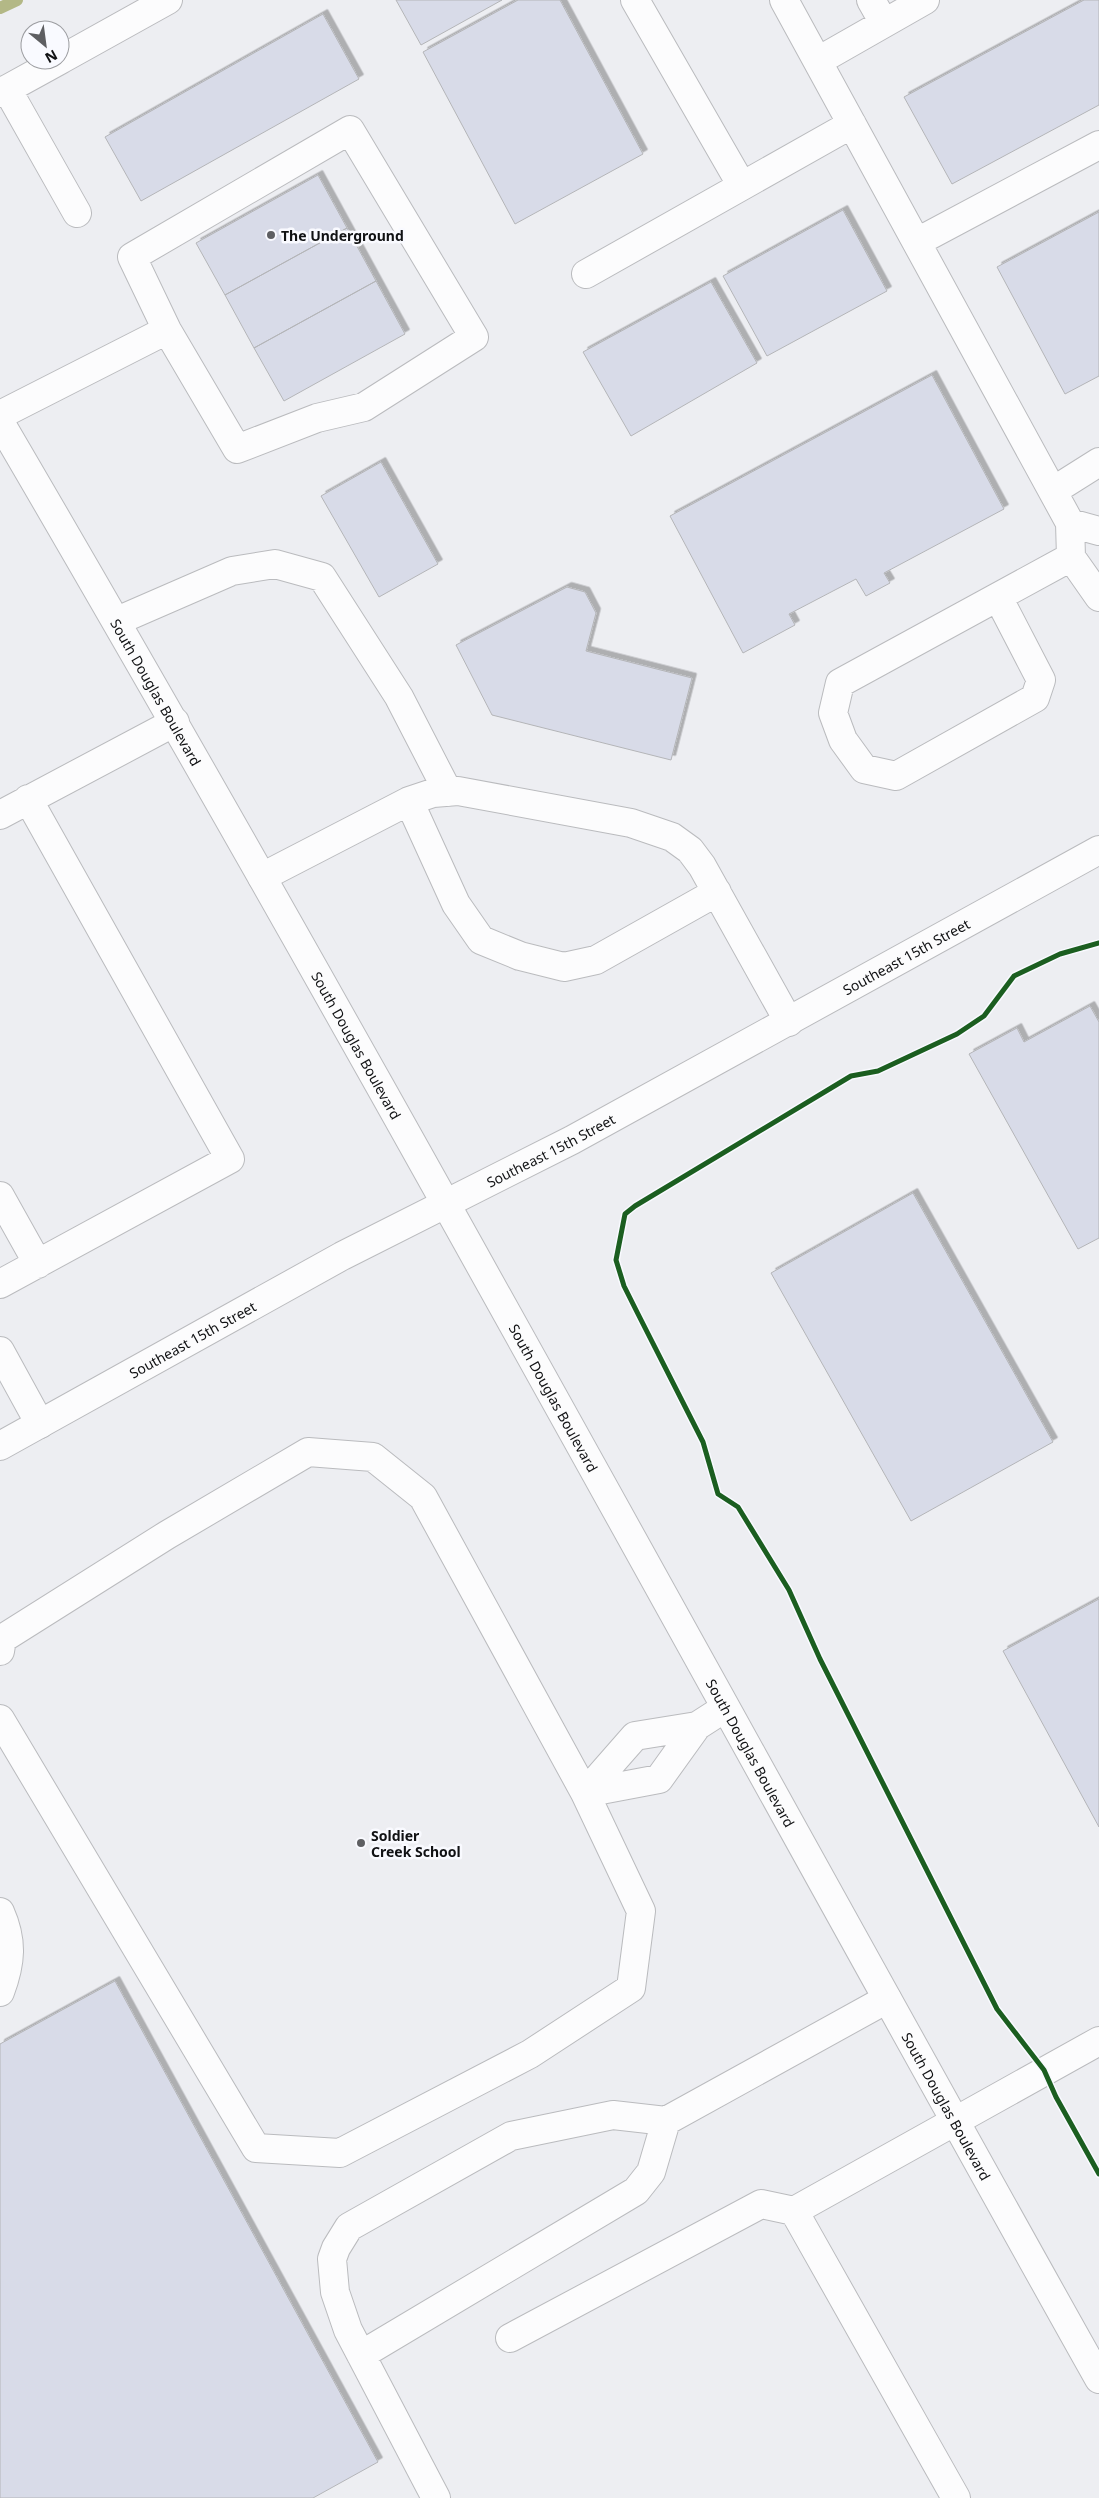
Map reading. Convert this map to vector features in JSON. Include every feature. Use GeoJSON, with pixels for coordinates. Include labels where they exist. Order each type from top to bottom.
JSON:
{"type":"FeatureCollection","features":[{"type":"Feature","properties":{"kind":"main road"},"geometry":{"type":"LineString","coordinates":[[70,54],[168,0]]}},
{"type":"Feature","properties":{"kind":"main road"},"geometry":{"type":"LineString","coordinates":[[635,0],[742,186]]}},
{"type":"Feature","properties":{"kind":"main road"},"geometry":{"type":"LineString","coordinates":[[784,0],[1070,523],[1071,557],[1099,597]]}},
{"type":"Feature","properties":{"kind":"main road"},"geometry":{"type":"LineString","coordinates":[[818,61],[877,12],[925,0]]}},
{"type":"Feature","properties":{"kind":"main road"},"geometry":{"type":"LineString","coordinates":[[42,70],[4,91],[77,213]]}},
{"type":"Feature","properties":{"kind":"main road"},"geometry":{"type":"LineString","coordinates":[[586,274],[852,124]]}},
{"type":"Feature","properties":{"kind":"main road"},"geometry":{"type":"LineString","coordinates":[[350,130],[474,337],[364,407],[317,418],[237,449],[167,330],[132,257],[350,130]]}},
{"type":"Feature","properties":{"kind":"main road"},"geometry":{"type":"LineString","coordinates":[[917,242],[1099,145]]}},
{"type":"Feature","properties":{"kind":"main road"},"geometry":{"type":"LineString","coordinates":[[0,416],[167,330]]}},
{"type":"Feature","properties":{"kind":"main road","name":"South Douglas Boulevard"},"geometry":{"type":"LineString","coordinates":[[0,422],[175,722],[446,1204],[1099,2379]]}},
{"type":"Feature","properties":{"kind":"main road"},"geometry":{"type":"LineString","coordinates":[[1053,492],[1099,462]]}},
{"type":"Feature","properties":{"kind":"main road"},"geometry":{"type":"LineString","coordinates":[[1070,523],[1099,531]]}},
{"type":"Feature","properties":{"kind":"main road"},"geometry":{"type":"LineString","coordinates":[[998,597],[1041,680],[1034,698],[896,776],[864,769],[843,740],[833,713],[840,683],[1071,557]]}},
{"type":"Feature","properties":{"kind":"main road"},"geometry":{"type":"LineString","coordinates":[[117,621],[232,571],[275,564],[322,577],[399,697],[448,792]]}},
{"type":"Feature","properties":{"kind":"main road"},"geometry":{"type":"LineString","coordinates":[[0,815],[175,722]]}},
{"type":"Feature","properties":{"kind":"main road"},"geometry":{"type":"LineString","coordinates":[[262,877],[409,801],[434,793],[458,791],[631,823],[672,837],[690,850],[718,892],[789,1022]]}},
{"type":"Feature","properties":{"kind":"main road"},"geometry":{"type":"LineString","coordinates":[[0,1284],[230,1159],[28,799]]}},
{"type":"Feature","properties":{"kind":"main road"},"geometry":{"type":"LineString","coordinates":[[409,801],[456,904],[481,940],[520,956],[564,967],[596,960],[718,892]]}},
{"type":"Feature","properties":{"kind":"main road","name":"Southeast 15th Street"},"geometry":{"type":"LineString","coordinates":[[0,1446],[342,1256],[572,1140],[1099,850]]}},
{"type":"Feature","properties":{"kind":"main road"},"geometry":{"type":"LineString","coordinates":[[0,1196],[38,1264]]}},
{"type":"Feature","properties":{"kind":"main road"},"geometry":{"type":"LineString","coordinates":[[0,1351],[40,1424]]}},
{"type":"Feature","properties":{"kind":"main road"},"geometry":{"type":"LineString","coordinates":[[0,1651],[2,1638],[167,1535],[308,1452],[373,1457],[423,1497],[585,1793],[641,1911],[631,1988],[530,2054],[340,2153],[256,2148],[0,1718]]}},
{"type":"Feature","properties":{"kind":"main road"},"geometry":{"type":"LineString","coordinates":[[585,1793],[659,1779],[697,1726],[725,1708]]}},
{"type":"Feature","properties":{"kind":"main road"},"geometry":{"type":"LineString","coordinates":[[585,1793],[635,1736],[697,1726]]}},
{"type":"Feature","properties":{"kind":"main road"},"geometry":{"type":"LineString","coordinates":[[0,1912],[7,1928],[9,1968],[0,1992]]}},
{"type":"Feature","properties":{"kind":"main road"},"geometry":{"type":"LineString","coordinates":[[436,2498],[348,2330],[332,2274],[332,2259],[336,2248],[349,2227],[511,2136],[612,2115],[666,2121],[887,1999]]}},
{"type":"Feature","properties":{"kind":"main road"},"geometry":{"type":"LineString","coordinates":[[510,2338],[760,2204],[794,2211],[1099,2041]]}},
{"type":"Feature","properties":{"kind":"main road"},"geometry":{"type":"LineString","coordinates":[[361,2355],[636,2191],[651,2172],[666,2121]]}},
{"type":"Feature","properties":{"kind":"main road"},"geometry":{"type":"LineString","coordinates":[[794,2211],[956,2498]]}},
{"type":"Feature","properties":{"kind":"building"},"geometry":{"type":"Polygon","coordinates":[[[396,0],[502,0],[421,45],[396,0]]]}},
{"type":"Feature","properties":{"kind":"building"},"geometry":{"type":"Polygon","coordinates":[[[518,0],[560,0],[643,154],[515,224],[423,52],[518,0]]]}},
{"type":"Feature","properties":{"kind":"building"},"geometry":{"type":"Polygon","coordinates":[[[1084,0],[1099,0],[1099,105],[952,184],[904,97],[1084,0]]]}},
{"type":"Feature","properties":{"kind":"building"},"geometry":{"type":"Polygon","coordinates":[[[323,14],[359,79],[141,201],[105,137],[323,14]]]}},
{"type":"Feature","properties":{"kind":"building","name":"The Underground"},"geometry":{"type":"Polygon","coordinates":[[[318,175],[347,228],[225,295],[196,243],[318,175]]]}},
{"type":"Feature","properties":{"kind":"building"},"geometry":{"type":"Polygon","coordinates":[[[843,210],[887,291],[767,356],[723,276],[843,210]]]}},
{"type":"Feature","properties":{"kind":"building"},"geometry":{"type":"Polygon","coordinates":[[[1099,212],[1099,376],[1065,394],[997,267],[1099,212]]]}},
{"type":"Feature","properties":{"kind":"building"},"geometry":{"type":"Polygon","coordinates":[[[347,228],[376,281],[254,348],[225,295],[347,228]]]}},
{"type":"Feature","properties":{"kind":"building"},"geometry":{"type":"Polygon","coordinates":[[[376,281],[405,334],[284,401],[254,348],[376,281]]]}},
{"type":"Feature","properties":{"kind":"building"},"geometry":{"type":"Polygon","coordinates":[[[711,282],[757,363],[631,436],[583,352],[711,282]]]}},
{"type":"Feature","properties":{"kind":"building"},"geometry":{"type":"Polygon","coordinates":[[[932,375],[1004,509],[884,573],[890,583],[866,596],[856,579],[789,614],[795,625],[743,653],[670,516],[932,375]]]}},
{"type":"Feature","properties":{"kind":"building"},"geometry":{"type":"Polygon","coordinates":[[[381,462],[438,564],[379,597],[321,496],[381,462]]]}},
{"type":"Feature","properties":{"kind":"building"},"geometry":{"type":"Polygon","coordinates":[[[567,587],[585,592],[596,613],[586,651],[692,678],[671,760],[492,715],[456,645],[567,587]]]}},
{"type":"Feature","properties":{"kind":"building"},"geometry":{"type":"Polygon","coordinates":[[[1090,1006],[1099,1022],[1099,1238],[1078,1249],[969,1054],[1017,1028],[1024,1042],[1090,1006]]]}},
{"type":"Feature","properties":{"kind":"building"},"geometry":{"type":"Polygon","coordinates":[[[913,1193],[1053,1442],[911,1521],[771,1273],[913,1193]]]}},
{"type":"Feature","properties":{"kind":"building"},"geometry":{"type":"Polygon","coordinates":[[[1099,1599],[1099,1827],[1003,1651],[1099,1599]]]}},
{"type":"Feature","properties":{"kind":"building"},"geometry":{"type":"Polygon","coordinates":[[[115,1981],[378,2462],[313,2498],[0,2498],[0,2044],[115,1981]]]}},
{"type":"Feature","properties":{"kind":"waterway"},"geometry":{"type":"LineString","coordinates":[[0,8],[17,0]]}},
{"type":"Feature","properties":{"kind":"cycle path"},"geometry":{"type":"LineString","coordinates":[[1099,943],[1060,954],[1014,976],[984,1016],[957,1034],[878,1071],[851,1076],[635,1206],[625,1214],[616,1260],[624,1286],[703,1442],[718,1494],[738,1507],[789,1590],[820,1659],[997,2009],[1044,2070],[1056,2097],[1099,2174]]}},
{"type":"Feature","properties":{"kind":"place","name":"The Underground"},"geometry":{"type":"Point","coordinates":[271,235]}},
{"type":"Feature","properties":{"kind":"place","name":"Soldier Creek School"},"geometry":{"type":"Point","coordinates":[361,1843]}}]}
